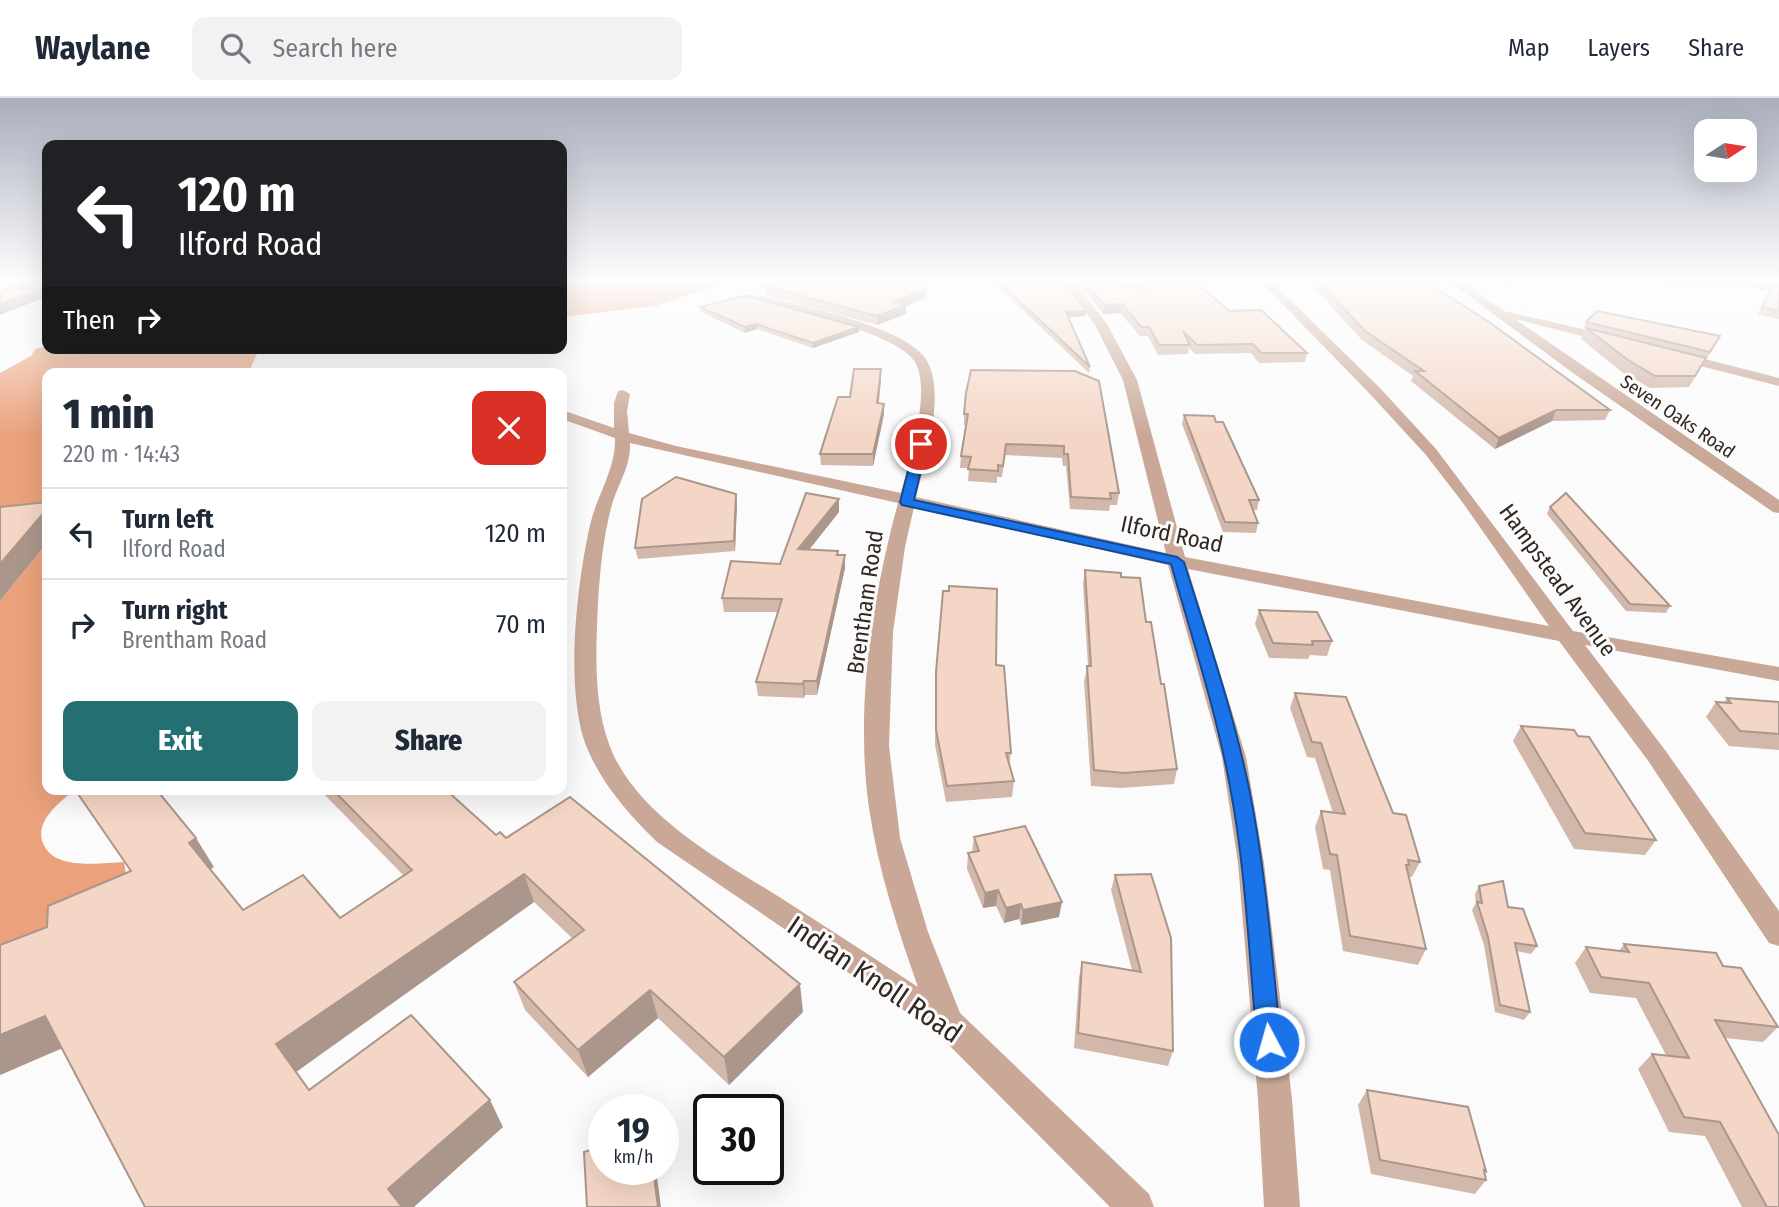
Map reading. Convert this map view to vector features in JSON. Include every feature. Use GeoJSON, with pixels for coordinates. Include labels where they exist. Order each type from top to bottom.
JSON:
{"type":"FeatureCollection","features":[{"type":"Feature","properties":{"kind":"street","name":"Brentham Road"},"geometry":{"type":"LineString","coordinates":[[875,333],[910,350],[921,360],[926,376],[919,457],[896,548],[878,681],[878,776],[885,825],[899,883],[924,963],[947,1023]]}},
{"type":"Feature","properties":{"kind":"street"},"geometry":{"type":"LineString","coordinates":[[1106,333],[1130,380],[1177,562],[1227,728],[1246,824],[1275,1099],[1282,1207]]}},
{"type":"Feature","properties":{"kind":"street","name":"Hampstead Avenue"},"geometry":{"type":"LineString","coordinates":[[1317,333],[1431,452],[1657,756],[1779,934]]}},
{"type":"Feature","properties":{"kind":"street","name":"Seven Oaks Road"},"geometry":{"type":"LineString","coordinates":[[1527,333],[1779,508]]}},
{"type":"Feature","properties":{"kind":"street"},"geometry":{"type":"LineString","coordinates":[[1584,333],[1617,341]]}},
{"type":"Feature","properties":{"kind":"street"},"geometry":{"type":"LineString","coordinates":[[1671,355],[1779,382]]}},
{"type":"Feature","properties":{"kind":"street","name":"Indian Knoll Road"},"geometry":{"type":"LineString","coordinates":[[623,394],[619,418],[621,463],[601,513],[588,614],[586,697],[592,733],[606,764],[640,809],[678,845],[947,1023],[1136,1207]]}},
{"type":"Feature","properties":{"kind":"street","name":"Ilford Road"},"geometry":{"type":"LineString","coordinates":[[567,416],[621,436],[1284,585],[1779,674]]}},
{"type":"Feature","properties":{"kind":"shaded area"},"geometry":{"type":"Polygon","coordinates":[[[42,347],[42,354],[257,354],[251,368],[42,368],[42,524],[0,528],[0,373],[31,356],[35,349],[42,347]]]}},
{"type":"Feature","properties":{"kind":"shaded area"},"geometry":{"type":"Polygon","coordinates":[[[42,549],[42,795],[68,795],[47,817],[42,829],[42,840],[48,852],[67,862],[124,862],[131,903],[0,963],[0,601],[42,549]]]}},
{"type":"Feature","properties":{"kind":"building"},"geometry":{"type":"Polygon","coordinates":[[[782,333],[842,333],[813,343],[782,333]]]}},
{"type":"Feature","properties":{"kind":"building"},"geometry":{"type":"Polygon","coordinates":[[[1053,333],[1075,333],[1090,367],[1053,333]]]}},
{"type":"Feature","properties":{"kind":"building"},"geometry":{"type":"Polygon","coordinates":[[[1152,333],[1184,333],[1190,345],[1159,345],[1152,333]]]}},
{"type":"Feature","properties":{"kind":"building"},"geometry":{"type":"Polygon","coordinates":[[[1185,333],[1285,333],[1307,353],[1261,353],[1253,344],[1197,345],[1185,333]]]}},
{"type":"Feature","properties":{"kind":"building"},"geometry":{"type":"Polygon","coordinates":[[[1368,333],[1504,333],[1610,410],[1556,410],[1499,438],[1415,371],[1424,371],[1368,333]]]}},
{"type":"Feature","properties":{"kind":"building"},"geometry":{"type":"Polygon","coordinates":[[[1592,333],[1605,333],[1706,358],[1695,376],[1655,376],[1628,360],[1592,333]]]}},
{"type":"Feature","properties":{"kind":"building"},"geometry":{"type":"Polygon","coordinates":[[[1630,333],[1704,333],[1720,336],[1710,352],[1630,333]]]}},
{"type":"Feature","properties":{"kind":"building"},"geometry":{"type":"Polygon","coordinates":[[[854,369],[881,369],[877,403],[884,404],[873,454],[820,454],[838,397],[850,397],[854,369]]]}},
{"type":"Feature","properties":{"kind":"building"},"geometry":{"type":"Polygon","coordinates":[[[971,370],[1075,371],[1099,381],[1119,493],[1110,493],[1111,499],[1071,497],[1068,454],[1064,454],[1064,446],[1006,444],[1003,466],[998,465],[998,471],[968,469],[971,457],[961,456],[968,414],[964,414],[966,393],[971,370]]]}},
{"type":"Feature","properties":{"kind":"building"},"geometry":{"type":"Polygon","coordinates":[[[1184,415],[1214,416],[1216,422],[1223,422],[1259,500],[1249,500],[1258,523],[1225,522],[1184,415]]]}},
{"type":"Feature","properties":{"kind":"building"},"geometry":{"type":"Polygon","coordinates":[[[676,477],[736,494],[734,541],[635,548],[642,499],[676,477]]]}},
{"type":"Feature","properties":{"kind":"building"},"geometry":{"type":"Polygon","coordinates":[[[806,493],[839,499],[798,549],[838,551],[837,555],[845,555],[817,681],[804,681],[803,684],[756,682],[782,599],[722,598],[731,561],[780,564],[806,493]]]}},
{"type":"Feature","properties":{"kind":"building"},"geometry":{"type":"Polygon","coordinates":[[[1566,493],[1670,606],[1630,604],[1550,507],[1566,493]]]}},
{"type":"Feature","properties":{"kind":"building"},"geometry":{"type":"Polygon","coordinates":[[[42,503],[42,515],[0,564],[0,507],[42,503]]]}},
{"type":"Feature","properties":{"kind":"building"},"geometry":{"type":"Polygon","coordinates":[[[1085,570],[1121,573],[1121,577],[1140,578],[1146,622],[1151,622],[1161,684],[1164,684],[1177,769],[1124,773],[1094,770],[1087,666],[1091,666],[1085,570]]]}},
{"type":"Feature","properties":{"kind":"building"},"geometry":{"type":"Polygon","coordinates":[[[949,586],[997,589],[996,665],[1004,666],[1011,753],[1006,753],[1014,781],[947,786],[936,730],[936,672],[943,591],[949,591],[949,586]]]}},
{"type":"Feature","properties":{"kind":"building"},"geometry":{"type":"Polygon","coordinates":[[[1259,610],[1317,612],[1332,641],[1312,641],[1313,645],[1273,643],[1259,610]]]}},
{"type":"Feature","properties":{"kind":"building"},"geometry":{"type":"Polygon","coordinates":[[[1295,693],[1346,697],[1393,813],[1406,815],[1420,862],[1408,860],[1409,865],[1406,865],[1426,949],[1350,936],[1337,855],[1330,854],[1321,811],[1345,814],[1321,743],[1312,742],[1295,693]]]}},
{"type":"Feature","properties":{"kind":"building"},"geometry":{"type":"Polygon","coordinates":[[[1727,698],[1779,702],[1779,734],[1740,731],[1716,702],[1731,703],[1727,698]]]}},
{"type":"Feature","properties":{"kind":"building"},"geometry":{"type":"Polygon","coordinates":[[[1521,726],[1574,730],[1578,736],[1589,737],[1656,840],[1585,833],[1521,726]]]}},
{"type":"Feature","properties":{"kind":"building"},"geometry":{"type":"Polygon","coordinates":[[[79,795],[161,795],[196,838],[189,843],[243,910],[303,875],[340,918],[412,870],[338,795],[452,795],[496,835],[500,832],[506,838],[570,797],[800,984],[724,1057],[650,990],[578,1050],[514,982],[584,930],[524,874],[276,1044],[309,1090],[411,1015],[490,1100],[388,1189],[402,1207],[145,1207],[45,1016],[0,1035],[0,945],[47,927],[48,906],[131,871],[79,795]]]}},
{"type":"Feature","properties":{"kind":"building"},"geometry":{"type":"Polygon","coordinates":[[[1025,826],[1062,902],[1023,910],[1021,904],[1006,908],[998,890],[985,893],[968,853],[979,851],[974,837],[1025,826]]]}},
{"type":"Feature","properties":{"kind":"building"},"geometry":{"type":"Polygon","coordinates":[[[1151,874],[1171,938],[1173,1051],[1078,1033],[1082,962],[1141,972],[1115,875],[1151,874]]]}},
{"type":"Feature","properties":{"kind":"building"},"geometry":{"type":"Polygon","coordinates":[[[1503,881],[1508,907],[1523,909],[1537,946],[1515,943],[1530,1012],[1500,1005],[1488,937],[1477,902],[1482,903],[1479,886],[1503,881]]]}},
{"type":"Feature","properties":{"kind":"building"},"geometry":{"type":"Polygon","coordinates":[[[1624,944],[1716,953],[1723,966],[1741,968],[1778,1027],[1715,1020],[1779,1135],[1779,1207],[1767,1207],[1720,1122],[1684,1117],[1652,1054],[1689,1058],[1649,983],[1601,977],[1586,947],[1629,952],[1624,944]]]}},
{"type":"Feature","properties":{"kind":"building"},"geometry":{"type":"Polygon","coordinates":[[[1367,1090],[1468,1107],[1486,1171],[1484,1170],[1486,1180],[1380,1160],[1367,1090]]]}},
{"type":"Feature","properties":{"kind":"building"},"geometry":{"type":"Polygon","coordinates":[[[588,1151],[588,1185],[655,1185],[658,1207],[587,1207],[584,1152],[588,1151]]]}},
{"type":"Feature","properties":{"kind":"route"},"geometry":{"type":"LineString","coordinates":[[921,444],[907,502],[1177,562],[1234,757],[1251,863],[1269,1042]]}}]}
